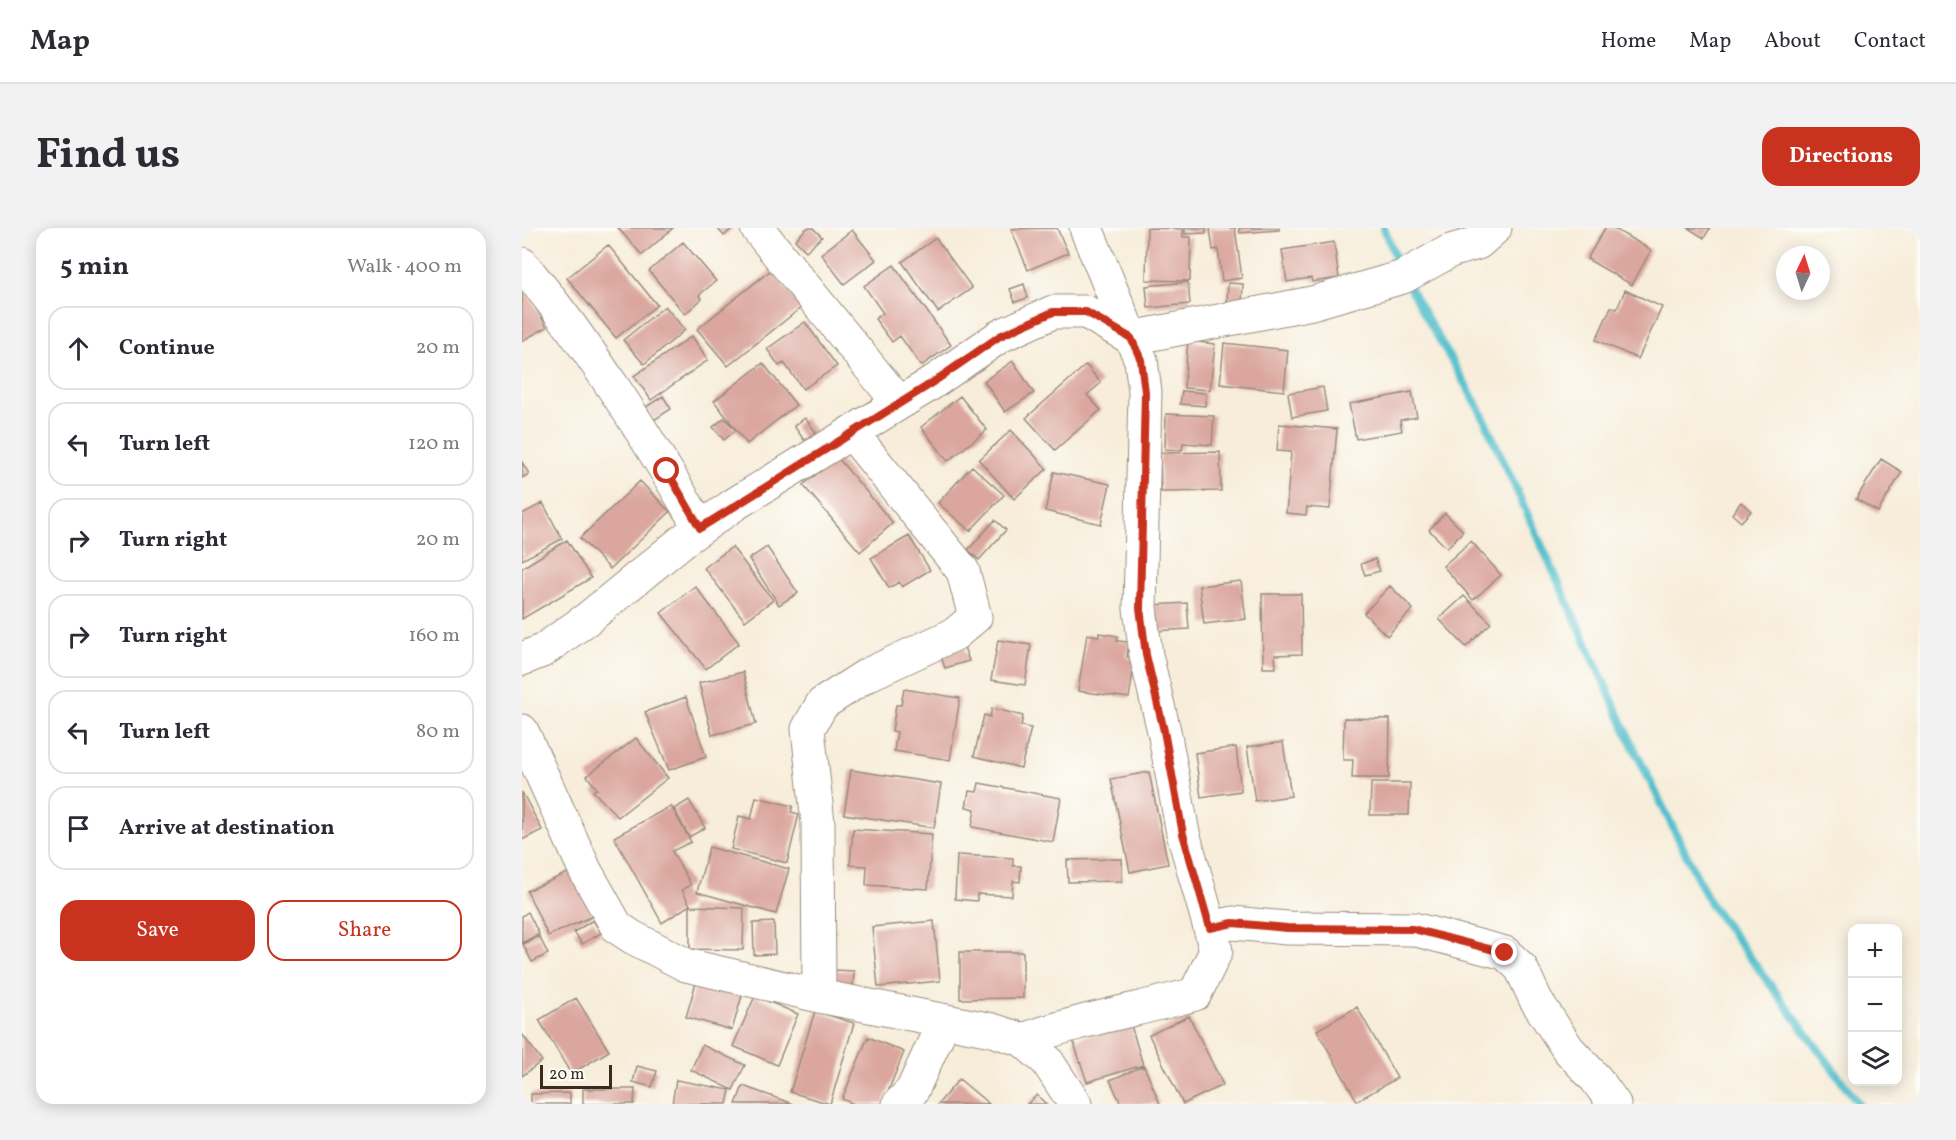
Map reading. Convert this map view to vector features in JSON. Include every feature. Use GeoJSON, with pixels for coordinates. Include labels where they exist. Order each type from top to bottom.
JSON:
{"type":"FeatureCollection","features":[{"type":"Feature","properties":{"kind":"street"},"geometry":{"type":"LineString","coordinates":[[757,228],[899,402]]}},
{"type":"Feature","properties":{"kind":"street"},"geometry":{"type":"LineString","coordinates":[[1023,1040],[1052,1029],[1130,1012],[1195,994],[1216,951],[1183,834],[1141,619],[1139,578],[1145,392],[1141,360],[1086,228]]}},
{"type":"Feature","properties":{"kind":"street"},"geometry":{"type":"LineString","coordinates":[[522,659],[542,651],[587,620],[700,528],[1000,336],[1053,312],[1086,312],[1131,338],[1312,303],[1403,277],[1450,251],[1478,243],[1495,228]]}},
{"type":"Feature","properties":{"kind":"street"},"geometry":{"type":"LineString","coordinates":[[522,264],[570,322],[667,471],[700,528]]}},
{"type":"Feature","properties":{"kind":"street"},"geometry":{"type":"LineString","coordinates":[[819,996],[818,824],[808,729],[822,704],[867,675],[955,634],[975,617],[963,571],[850,432]]}},
{"type":"Feature","properties":{"kind":"street"},"geometry":{"type":"LineString","coordinates":[[522,731],[585,870],[617,927],[651,949],[686,965],[819,996],[992,1030],[1023,1040],[1047,1061],[1075,1104]]}},
{"type":"Feature","properties":{"kind":"street"},"geometry":{"type":"LineString","coordinates":[[1210,928],[1233,923],[1287,928],[1413,929],[1505,953],[1521,968],[1536,1000],[1568,1049],[1596,1079],[1614,1104]]}},
{"type":"Feature","properties":{"kind":"street"},"geometry":{"type":"LineString","coordinates":[[899,1104],[912,1090],[944,1021]]}},
{"type":"Feature","properties":{"kind":"building"},"geometry":{"type":"Polygon","coordinates":[[[618,228],[673,228],[642,255],[618,228]]]}},
{"type":"Feature","properties":{"kind":"building"},"geometry":{"type":"Polygon","coordinates":[[[717,228],[733,228],[724,236],[717,228]]]}},
{"type":"Feature","properties":{"kind":"building"},"geometry":{"type":"Polygon","coordinates":[[[807,228],[813,228],[822,237],[806,251],[795,240],[807,228]]]}},
{"type":"Feature","properties":{"kind":"building"},"geometry":{"type":"Polygon","coordinates":[[[1057,228],[1068,253],[1028,270],[1011,229],[1057,228]]]}},
{"type":"Feature","properties":{"kind":"building"},"geometry":{"type":"Polygon","coordinates":[[[1147,228],[1183,229],[1183,237],[1191,237],[1190,281],[1146,280],[1147,228]]]}},
{"type":"Feature","properties":{"kind":"building"},"geometry":{"type":"Polygon","coordinates":[[[1185,228],[1206,228],[1206,233],[1185,234],[1185,228]]]}},
{"type":"Feature","properties":{"kind":"building"},"geometry":{"type":"Polygon","coordinates":[[[1210,228],[1235,228],[1242,278],[1222,281],[1218,249],[1213,250],[1210,228]]]}},
{"type":"Feature","properties":{"kind":"building"},"geometry":{"type":"Polygon","coordinates":[[[1239,228],[1279,228],[1279,230],[1240,233],[1239,228]]]}},
{"type":"Feature","properties":{"kind":"building"},"geometry":{"type":"Polygon","coordinates":[[[1605,228],[1613,228],[1651,250],[1632,285],[1587,259],[1605,228]]]}},
{"type":"Feature","properties":{"kind":"building"},"geometry":{"type":"Polygon","coordinates":[[[1688,228],[1710,228],[1704,238],[1688,228]]]}},
{"type":"Feature","properties":{"kind":"building"},"geometry":{"type":"Polygon","coordinates":[[[852,230],[876,260],[844,284],[821,254],[852,230]]]}},
{"type":"Feature","properties":{"kind":"building"},"geometry":{"type":"Polygon","coordinates":[[[936,238],[972,288],[938,312],[902,262],[936,238]]]}},
{"type":"Feature","properties":{"kind":"building"},"geometry":{"type":"Polygon","coordinates":[[[683,242],[716,281],[699,295],[702,299],[685,314],[649,271],[683,242]]]}},
{"type":"Feature","properties":{"kind":"building"},"geometry":{"type":"Polygon","coordinates":[[[1334,242],[1339,278],[1312,282],[1311,278],[1287,282],[1282,250],[1334,242]]]}},
{"type":"Feature","properties":{"kind":"building"},"geometry":{"type":"Polygon","coordinates":[[[608,245],[657,305],[616,338],[567,278],[608,245]]]}},
{"type":"Feature","properties":{"kind":"building"},"geometry":{"type":"Polygon","coordinates":[[[894,265],[951,345],[921,366],[900,336],[892,342],[875,319],[883,313],[864,286],[894,265]]]}},
{"type":"Feature","properties":{"kind":"building"},"geometry":{"type":"Polygon","coordinates":[[[771,270],[802,307],[728,366],[697,329],[771,270]]]}},
{"type":"Feature","properties":{"kind":"building"},"geometry":{"type":"Polygon","coordinates":[[[1188,282],[1190,304],[1148,308],[1146,286],[1188,282]]]}},
{"type":"Feature","properties":{"kind":"building"},"geometry":{"type":"Polygon","coordinates":[[[522,283],[547,327],[522,341],[522,283]]]}},
{"type":"Feature","properties":{"kind":"building"},"geometry":{"type":"Polygon","coordinates":[[[1228,283],[1243,284],[1242,303],[1227,301],[1228,283]]]}},
{"type":"Feature","properties":{"kind":"building"},"geometry":{"type":"Polygon","coordinates":[[[1024,284],[1028,298],[1015,302],[1010,289],[1024,284]]]}},
{"type":"Feature","properties":{"kind":"building"},"geometry":{"type":"Polygon","coordinates":[[[1625,290],[1662,307],[1638,359],[1596,340],[1611,307],[1617,309],[1625,290]]]}},
{"type":"Feature","properties":{"kind":"building"},"geometry":{"type":"Polygon","coordinates":[[[665,306],[685,330],[644,364],[623,340],[665,306]]]}},
{"type":"Feature","properties":{"kind":"building"},"geometry":{"type":"Polygon","coordinates":[[[805,322],[837,366],[803,389],[784,363],[779,366],[767,349],[805,322]]]}},
{"type":"Feature","properties":{"kind":"building"},"geometry":{"type":"Polygon","coordinates":[[[692,336],[708,360],[651,400],[634,376],[692,336]]]}},
{"type":"Feature","properties":{"kind":"building"},"geometry":{"type":"Polygon","coordinates":[[[1188,341],[1215,344],[1210,390],[1184,388],[1188,341]]]}},
{"type":"Feature","properties":{"kind":"building"},"geometry":{"type":"Polygon","coordinates":[[[1224,343],[1288,350],[1284,391],[1220,384],[1224,343]]]}},
{"type":"Feature","properties":{"kind":"building"},"geometry":{"type":"Polygon","coordinates":[[[1013,361],[1034,393],[1005,412],[984,381],[1013,361]]]}},
{"type":"Feature","properties":{"kind":"building"},"geometry":{"type":"Polygon","coordinates":[[[763,363],[796,405],[747,444],[714,401],[763,363]]]}},
{"type":"Feature","properties":{"kind":"building"},"geometry":{"type":"Polygon","coordinates":[[[1086,365],[1101,383],[1087,395],[1101,410],[1055,450],[1026,418],[1086,365]]]}},
{"type":"Feature","properties":{"kind":"building"},"geometry":{"type":"Polygon","coordinates":[[[1323,387],[1327,411],[1292,417],[1288,393],[1323,387]]]}},
{"type":"Feature","properties":{"kind":"building"},"geometry":{"type":"Polygon","coordinates":[[[1182,391],[1206,393],[1205,406],[1180,404],[1182,391]]]}},
{"type":"Feature","properties":{"kind":"building"},"geometry":{"type":"Polygon","coordinates":[[[1412,392],[1417,417],[1400,420],[1402,431],[1356,439],[1349,404],[1412,392]]]}},
{"type":"Feature","properties":{"kind":"building"},"geometry":{"type":"Polygon","coordinates":[[[663,396],[671,409],[654,420],[646,407],[663,396]]]}},
{"type":"Feature","properties":{"kind":"building"},"geometry":{"type":"Polygon","coordinates":[[[960,396],[987,430],[948,461],[921,427],[960,396]]]}},
{"type":"Feature","properties":{"kind":"building"},"geometry":{"type":"Polygon","coordinates":[[[1166,414],[1214,416],[1212,445],[1183,443],[1182,450],[1165,449],[1166,414]]]}},
{"type":"Feature","properties":{"kind":"building"},"geometry":{"type":"Polygon","coordinates":[[[724,418],[736,430],[724,440],[713,427],[724,418]]]}},
{"type":"Feature","properties":{"kind":"building"},"geometry":{"type":"Polygon","coordinates":[[[805,418],[816,432],[804,440],[794,426],[805,418]]]}},
{"type":"Feature","properties":{"kind":"building"},"geometry":{"type":"Polygon","coordinates":[[[1279,424],[1337,429],[1330,509],[1307,507],[1306,515],[1286,513],[1291,452],[1277,451],[1279,424]]]}},
{"type":"Feature","properties":{"kind":"building"},"geometry":{"type":"Polygon","coordinates":[[[1011,430],[1047,469],[1014,499],[979,460],[1011,430]]]}},
{"type":"Feature","properties":{"kind":"building"},"geometry":{"type":"Polygon","coordinates":[[[1220,452],[1221,491],[1161,492],[1160,453],[1220,452]]]}},
{"type":"Feature","properties":{"kind":"building"},"geometry":{"type":"Polygon","coordinates":[[[837,457],[893,523],[860,552],[803,485],[837,457]]]}},
{"type":"Feature","properties":{"kind":"building"},"geometry":{"type":"Polygon","coordinates":[[[1881,459],[1902,472],[1878,512],[1856,499],[1881,459]]]}},
{"type":"Feature","properties":{"kind":"building"},"geometry":{"type":"Polygon","coordinates":[[[522,462],[529,474],[522,478],[522,462]]]}},
{"type":"Feature","properties":{"kind":"building"},"geometry":{"type":"Polygon","coordinates":[[[972,466],[1004,495],[970,531],[938,503],[972,466]]]}},
{"type":"Feature","properties":{"kind":"building"},"geometry":{"type":"Polygon","coordinates":[[[1054,472],[1110,484],[1101,524],[1045,511],[1054,472]]]}},
{"type":"Feature","properties":{"kind":"building"},"geometry":{"type":"Polygon","coordinates":[[[640,481],[670,512],[610,569],[580,538],[640,481]]]}},
{"type":"Feature","properties":{"kind":"building"},"geometry":{"type":"Polygon","coordinates":[[[1741,502],[1751,511],[1741,522],[1732,514],[1741,502]]]}},
{"type":"Feature","properties":{"kind":"building"},"geometry":{"type":"Polygon","coordinates":[[[543,503],[562,539],[522,560],[522,514],[543,503]]]}},
{"type":"Feature","properties":{"kind":"building"},"geometry":{"type":"Polygon","coordinates":[[[1445,513],[1463,531],[1447,548],[1429,530],[1445,513]]]}},
{"type":"Feature","properties":{"kind":"building"},"geometry":{"type":"Polygon","coordinates":[[[995,520],[1006,530],[979,560],[968,550],[995,520]]]}},
{"type":"Feature","properties":{"kind":"building"},"geometry":{"type":"Polygon","coordinates":[[[909,536],[930,570],[902,587],[899,582],[889,588],[871,558],[909,536]]]}},
{"type":"Feature","properties":{"kind":"building"},"geometry":{"type":"Polygon","coordinates":[[[567,540],[591,578],[522,619],[522,568],[567,540]]]}},
{"type":"Feature","properties":{"kind":"building"},"geometry":{"type":"Polygon","coordinates":[[[1471,541],[1501,575],[1473,600],[1443,566],[1471,541]]]}},
{"type":"Feature","properties":{"kind":"building"},"geometry":{"type":"Polygon","coordinates":[[[732,547],[773,600],[745,621],[704,568],[732,547]]]}},
{"type":"Feature","properties":{"kind":"building"},"geometry":{"type":"Polygon","coordinates":[[[767,547],[798,593],[779,605],[749,559],[767,547]]]}},
{"type":"Feature","properties":{"kind":"building"},"geometry":{"type":"Polygon","coordinates":[[[1375,559],[1380,571],[1365,575],[1361,564],[1375,559]]]}},
{"type":"Feature","properties":{"kind":"building"},"geometry":{"type":"Polygon","coordinates":[[[1241,581],[1246,619],[1204,624],[1199,586],[1241,581]]]}},
{"type":"Feature","properties":{"kind":"building"},"geometry":{"type":"Polygon","coordinates":[[[695,586],[739,643],[706,669],[661,613],[695,586]]]}},
{"type":"Feature","properties":{"kind":"building"},"geometry":{"type":"Polygon","coordinates":[[[1390,586],[1413,609],[1387,636],[1364,613],[1390,586]]]}},
{"type":"Feature","properties":{"kind":"building"},"geometry":{"type":"Polygon","coordinates":[[[1262,594],[1301,594],[1302,654],[1275,655],[1276,668],[1263,668],[1262,594]]]}},
{"type":"Feature","properties":{"kind":"building"},"geometry":{"type":"Polygon","coordinates":[[[1464,596],[1491,623],[1466,647],[1439,619],[1464,596]]]}},
{"type":"Feature","properties":{"kind":"building"},"geometry":{"type":"Polygon","coordinates":[[[1187,603],[1189,629],[1155,631],[1153,605],[1187,603]]]}},
{"type":"Feature","properties":{"kind":"building"},"geometry":{"type":"Polygon","coordinates":[[[1099,633],[1118,636],[1117,641],[1129,642],[1127,657],[1135,659],[1129,698],[1078,691],[1087,634],[1099,636],[1099,633]]]}},
{"type":"Feature","properties":{"kind":"building"},"geometry":{"type":"Polygon","coordinates":[[[998,640],[1031,645],[1025,685],[991,680],[998,640]]]}},
{"type":"Feature","properties":{"kind":"building"},"geometry":{"type":"Polygon","coordinates":[[[964,647],[969,661],[945,668],[940,654],[964,647]]]}},
{"type":"Feature","properties":{"kind":"building"},"geometry":{"type":"Polygon","coordinates":[[[743,672],[756,724],[712,735],[699,683],[743,672]]]}},
{"type":"Feature","properties":{"kind":"building"},"geometry":{"type":"Polygon","coordinates":[[[904,689],[960,698],[950,760],[894,751],[897,732],[892,731],[896,705],[901,705],[904,689]]]}},
{"type":"Feature","properties":{"kind":"building"},"geometry":{"type":"Polygon","coordinates":[[[686,697],[706,757],[669,770],[645,712],[686,697]]]}},
{"type":"Feature","properties":{"kind":"building"},"geometry":{"type":"Polygon","coordinates":[[[992,708],[1023,716],[1021,726],[1031,728],[1021,768],[974,756],[984,715],[990,717],[992,708]]]}},
{"type":"Feature","properties":{"kind":"building"},"geometry":{"type":"Polygon","coordinates":[[[1344,718],[1390,719],[1389,778],[1352,778],[1353,760],[1343,760],[1344,718]]]}},
{"type":"Feature","properties":{"kind":"building"},"geometry":{"type":"Polygon","coordinates":[[[636,738],[668,778],[618,817],[593,791],[597,789],[587,776],[636,738]]]}},
{"type":"Feature","properties":{"kind":"building"},"geometry":{"type":"Polygon","coordinates":[[[1283,742],[1291,796],[1255,801],[1247,747],[1283,742]]]}},
{"type":"Feature","properties":{"kind":"building"},"geometry":{"type":"Polygon","coordinates":[[[1236,747],[1241,791],[1201,797],[1195,753],[1236,747]]]}},
{"type":"Feature","properties":{"kind":"building"},"geometry":{"type":"Polygon","coordinates":[[[851,770],[941,784],[934,828],[844,814],[851,770]]]}},
{"type":"Feature","properties":{"kind":"building"},"geometry":{"type":"Polygon","coordinates":[[[1149,772],[1168,864],[1130,872],[1111,779],[1149,772]]]}},
{"type":"Feature","properties":{"kind":"building"},"geometry":{"type":"Polygon","coordinates":[[[979,783],[1061,798],[1053,842],[972,827],[975,809],[966,807],[969,791],[977,792],[979,783]]]}},
{"type":"Feature","properties":{"kind":"building"},"geometry":{"type":"Polygon","coordinates":[[[1371,783],[1410,783],[1409,815],[1370,815],[1371,783]]]}},
{"type":"Feature","properties":{"kind":"building"},"geometry":{"type":"Polygon","coordinates":[[[522,792],[542,830],[522,840],[522,792]]]}},
{"type":"Feature","properties":{"kind":"building"},"geometry":{"type":"Polygon","coordinates":[[[756,797],[793,806],[791,812],[799,814],[787,863],[731,849],[739,816],[751,819],[756,797]]]}},
{"type":"Feature","properties":{"kind":"building"},"geometry":{"type":"Polygon","coordinates":[[[689,800],[705,828],[689,837],[674,809],[689,800]]]}},
{"type":"Feature","properties":{"kind":"building"},"geometry":{"type":"Polygon","coordinates":[[[671,806],[691,842],[672,851],[691,885],[682,890],[690,905],[662,923],[614,837],[671,806]]]}},
{"type":"Feature","properties":{"kind":"building"},"geometry":{"type":"Polygon","coordinates":[[[853,829],[932,834],[928,889],[866,885],[867,866],[850,865],[853,829]]]}},
{"type":"Feature","properties":{"kind":"building"},"geometry":{"type":"Polygon","coordinates":[[[709,847],[789,869],[776,914],[697,892],[709,847]]]}},
{"type":"Feature","properties":{"kind":"building"},"geometry":{"type":"Polygon","coordinates":[[[957,855],[1013,858],[1013,866],[1021,866],[1020,882],[1013,881],[1012,896],[977,894],[977,901],[955,899],[957,855]]]}},
{"type":"Feature","properties":{"kind":"building"},"geometry":{"type":"Polygon","coordinates":[[[1122,859],[1122,881],[1068,882],[1067,860],[1122,859]]]}},
{"type":"Feature","properties":{"kind":"building"},"geometry":{"type":"Polygon","coordinates":[[[572,871],[593,916],[548,936],[527,891],[572,871]]]}},
{"type":"Feature","properties":{"kind":"building"},"geometry":{"type":"Polygon","coordinates":[[[690,906],[744,908],[743,950],[690,949],[690,906]]]}},
{"type":"Feature","properties":{"kind":"building"},"geometry":{"type":"Polygon","coordinates":[[[528,912],[539,934],[522,943],[522,916],[528,912]]]}},
{"type":"Feature","properties":{"kind":"building"},"geometry":{"type":"Polygon","coordinates":[[[593,920],[601,933],[582,944],[574,932],[593,920]]]}},
{"type":"Feature","properties":{"kind":"building"},"geometry":{"type":"Polygon","coordinates":[[[934,921],[940,981],[878,987],[872,927],[934,921]]]}},
{"type":"Feature","properties":{"kind":"building"},"geometry":{"type":"Polygon","coordinates":[[[774,922],[775,954],[754,955],[753,923],[774,922]]]}},
{"type":"Feature","properties":{"kind":"building"},"geometry":{"type":"Polygon","coordinates":[[[539,936],[548,954],[532,962],[523,944],[539,936]]]}},
{"type":"Feature","properties":{"kind":"building"},"geometry":{"type":"Polygon","coordinates":[[[960,952],[1023,952],[1023,998],[960,999],[960,952]]]}},
{"type":"Feature","properties":{"kind":"building"},"geometry":{"type":"Polygon","coordinates":[[[834,970],[854,971],[853,988],[833,987],[834,970]]]}},
{"type":"Feature","properties":{"kind":"building"},"geometry":{"type":"Polygon","coordinates":[[[697,979],[743,992],[732,1030],[686,1017],[697,979]]]}},
{"type":"Feature","properties":{"kind":"building"},"geometry":{"type":"Polygon","coordinates":[[[755,996],[798,1014],[777,1065],[733,1046],[755,996]]]}},
{"type":"Feature","properties":{"kind":"building"},"geometry":{"type":"Polygon","coordinates":[[[576,998],[609,1051],[571,1074],[539,1020],[576,998]]]}},
{"type":"Feature","properties":{"kind":"building"},"geometry":{"type":"Polygon","coordinates":[[[1357,1007],[1397,1078],[1357,1101],[1317,1030],[1357,1007]]]}},
{"type":"Feature","properties":{"kind":"building"},"geometry":{"type":"Polygon","coordinates":[[[815,1011],[854,1023],[830,1104],[790,1092],[815,1011]]]}},
{"type":"Feature","properties":{"kind":"building"},"geometry":{"type":"Polygon","coordinates":[[[1189,1016],[1223,1085],[1183,1104],[1149,1035],[1189,1016]]]}},
{"type":"Feature","properties":{"kind":"building"},"geometry":{"type":"Polygon","coordinates":[[[1130,1022],[1143,1065],[1087,1082],[1073,1040],[1130,1022]]]}},
{"type":"Feature","properties":{"kind":"building"},"geometry":{"type":"Polygon","coordinates":[[[522,1034],[542,1061],[522,1076],[522,1034]]]}},
{"type":"Feature","properties":{"kind":"building"},"geometry":{"type":"Polygon","coordinates":[[[868,1037],[904,1052],[883,1104],[854,1104],[842,1099],[868,1037]]]}},
{"type":"Feature","properties":{"kind":"building"},"geometry":{"type":"Polygon","coordinates":[[[702,1045],[745,1065],[733,1090],[691,1070],[702,1045]]]}},
{"type":"Feature","properties":{"kind":"building"},"geometry":{"type":"Polygon","coordinates":[[[637,1066],[657,1071],[652,1087],[633,1082],[637,1066]]]}},
{"type":"Feature","properties":{"kind":"building"},"geometry":{"type":"Polygon","coordinates":[[[1144,1066],[1160,1104],[1121,1104],[1110,1080],[1144,1066]]]}},
{"type":"Feature","properties":{"kind":"building"},"geometry":{"type":"Polygon","coordinates":[[[959,1079],[989,1104],[938,1104],[959,1079]]]}},
{"type":"Feature","properties":{"kind":"building"},"geometry":{"type":"Polygon","coordinates":[[[676,1080],[730,1090],[727,1104],[672,1104],[676,1080]]]}},
{"type":"Feature","properties":{"kind":"building"},"geometry":{"type":"Polygon","coordinates":[[[743,1086],[793,1104],[736,1104],[743,1086]]]}},
{"type":"Feature","properties":{"kind":"building"},"geometry":{"type":"Polygon","coordinates":[[[583,1089],[635,1089],[634,1104],[583,1104],[583,1089]]]}},
{"type":"Feature","properties":{"kind":"building"},"geometry":{"type":"Polygon","coordinates":[[[570,1093],[570,1104],[531,1104],[531,1094],[570,1093]]]}},
{"type":"Feature","properties":{"kind":"building"},"geometry":{"type":"Polygon","coordinates":[[[1037,1095],[1046,1104],[1027,1104],[1037,1095]]]}},
{"type":"Feature","properties":{"kind":"waterway"},"geometry":{"type":"LineString","coordinates":[[1384,228],[1400,270]]}},
{"type":"Feature","properties":{"kind":"waterway"},"geometry":{"type":"LineString","coordinates":[[1407,283],[1481,412],[1632,744],[1711,905],[1859,1104]]}},
{"type":"Feature","properties":{"kind":"route"},"geometry":{"type":"LineString","coordinates":[[667,471],[700,528],[735,504],[929,385],[1000,336],[1053,312],[1086,312],[1131,338],[1141,360],[1145,392],[1145,438],[1139,578],[1140,608],[1146,655],[1164,731],[1183,834],[1210,928],[1233,923],[1287,928],[1413,929],[1455,938],[1505,953]]}}]}
